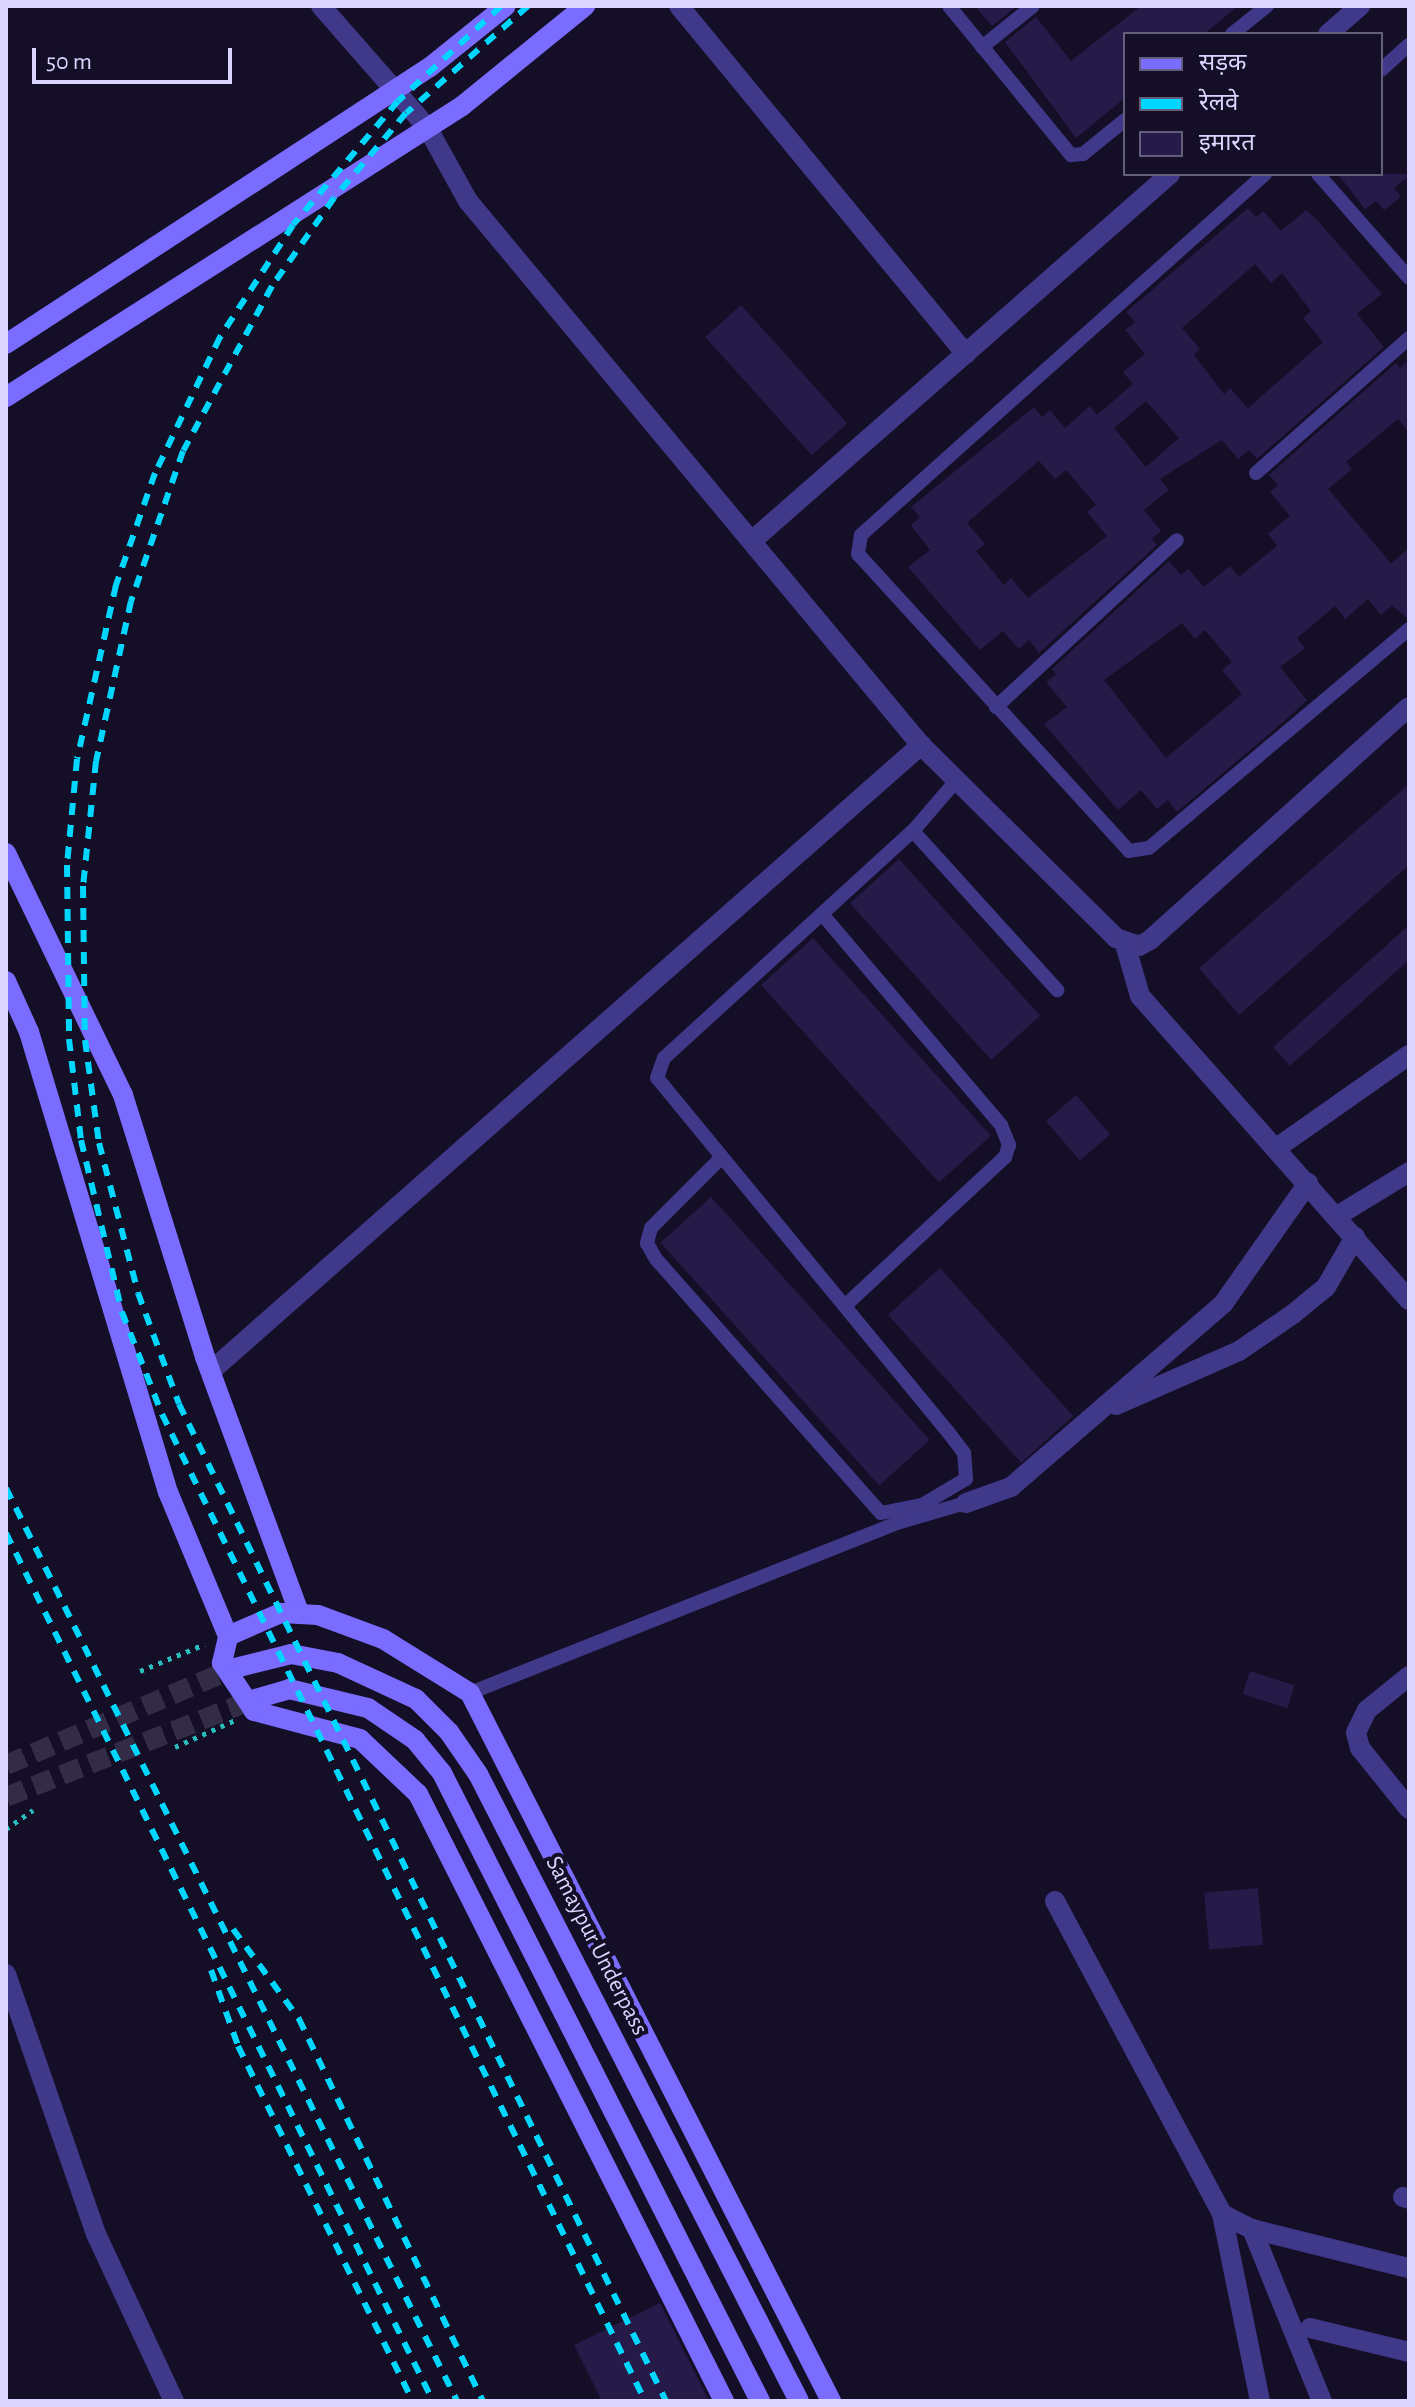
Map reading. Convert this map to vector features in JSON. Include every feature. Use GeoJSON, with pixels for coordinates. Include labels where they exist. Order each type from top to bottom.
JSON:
{"type":"FeatureCollection","features":[{"type":"Feature","properties":{"kind":"street"},"geometry":{"type":"LineString","coordinates":[[321,6],[427,127],[468,201],[921,745],[955,782],[1125,944],[1140,996],[1278,1147],[1409,1300]]}},
{"type":"Feature","properties":{"kind":"street"},"geometry":{"type":"LineString","coordinates":[[6,344],[395,88],[506,6]]}},
{"type":"Feature","properties":{"kind":"street"},"geometry":{"type":"LineString","coordinates":[[6,397],[427,127],[585,6]]}},
{"type":"Feature","properties":{"kind":"street"},"geometry":{"type":"LineString","coordinates":[[679,6],[966,354]]}},
{"type":"Feature","properties":{"kind":"street"},"geometry":{"type":"LineString","coordinates":[[1330,32],[1360,6]]}},
{"type":"Feature","properties":{"kind":"street"},"geometry":{"type":"LineString","coordinates":[[753,540],[1168,176]]}},
{"type":"Feature","properties":{"kind":"street"},"geometry":{"type":"LineString","coordinates":[[1125,944],[1150,940],[1409,707]]}},
{"type":"Feature","properties":{"kind":"street"},"geometry":{"type":"LineString","coordinates":[[211,1371],[921,745]]}},
{"type":"Feature","properties":{"kind":"street"},"geometry":{"type":"LineString","coordinates":[[6,853],[123,1095],[211,1371],[299,1612]]}},
{"type":"Feature","properties":{"kind":"street"},"geometry":{"type":"LineString","coordinates":[[6,981],[29,1032],[168,1492],[228,1636],[222,1663],[254,1711],[360,1739],[418,1794],[724,2401]]}},
{"type":"Feature","properties":{"kind":"street"},"geometry":{"type":"LineString","coordinates":[[1278,1147],[1409,1055]]}},
{"type":"Feature","properties":{"kind":"street"},"geometry":{"type":"LineString","coordinates":[[1337,1216],[1409,1172]]}},
{"type":"Feature","properties":{"kind":"street"},"geometry":{"type":"LineString","coordinates":[[966,1503],[1011,1487],[1223,1304],[1250,1275],[1308,1183]]}},
{"type":"Feature","properties":{"kind":"street"},"geometry":{"type":"LineString","coordinates":[[1090,1416],[1239,1351],[1326,1287],[1355,1237]]}},
{"type":"Feature","properties":{"kind":"street"},"geometry":{"type":"LineString","coordinates":[[228,1636],[299,1612],[383,1639],[470,1693],[831,2401]]}},
{"type":"Feature","properties":{"kind":"street","name":"Samaypur Underpass"},"geometry":{"type":"LineString","coordinates":[[235,1668],[279,1655],[338,1663],[416,1699],[458,1743],[799,2401]]}},
{"type":"Feature","properties":{"kind":"street"},"geometry":{"type":"LineString","coordinates":[[1409,1676],[1367,1710],[1356,1733],[1360,1748],[1409,1809]]}},
{"type":"Feature","properties":{"kind":"street"},"geometry":{"type":"LineString","coordinates":[[255,1699],[289,1689],[368,1708],[415,1740],[442,1773],[760,2401]]}},
{"type":"Feature","properties":{"kind":"street"},"geometry":{"type":"LineString","coordinates":[[1055,1901],[1222,2214],[1260,2401]]}},
{"type":"Feature","properties":{"kind":"street"},"geometry":{"type":"LineString","coordinates":[[6,1974],[96,2234],[174,2401]]}},
{"type":"Feature","properties":{"kind":"street"},"geometry":{"type":"LineString","coordinates":[[1222,2214],[1252,2229],[1409,2268]]}},
{"type":"Feature","properties":{"kind":"street"},"geometry":{"type":"LineString","coordinates":[[1252,2229],[1322,2401]]}},
{"type":"Feature","properties":{"kind":"street"},"geometry":{"type":"LineString","coordinates":[[1310,2328],[1409,2352]]}},
{"type":"Feature","properties":{"kind":"lane"},"geometry":{"type":"LineString","coordinates":[[949,6],[1071,155],[1083,154],[1123,122]]}},
{"type":"Feature","properties":{"kind":"lane"},"geometry":{"type":"LineString","coordinates":[[982,47],[1033,6]]}},
{"type":"Feature","properties":{"kind":"lane"},"geometry":{"type":"LineString","coordinates":[[1241,6],[1251,19]]}},
{"type":"Feature","properties":{"kind":"lane"},"geometry":{"type":"LineString","coordinates":[[1235,32],[1267,6]]}},
{"type":"Feature","properties":{"kind":"lane"},"geometry":{"type":"LineString","coordinates":[[1383,68],[1409,45]]}},
{"type":"Feature","properties":{"kind":"lane"},"geometry":{"type":"LineString","coordinates":[[1263,176],[856,542],[858,554],[1120,846],[1140,852],[1409,629]]}},
{"type":"Feature","properties":{"kind":"lane"},"geometry":{"type":"LineString","coordinates":[[1320,176],[1406,270]]}},
{"type":"Feature","properties":{"kind":"lane"},"geometry":{"type":"LineString","coordinates":[[1256,473],[1409,338]]}},
{"type":"Feature","properties":{"kind":"lane"},"geometry":{"type":"LineString","coordinates":[[996,707],[1177,540]]}},
{"type":"Feature","properties":{"kind":"lane"},"geometry":{"type":"LineString","coordinates":[[721,1158],[651,1228],[651,1251],[881,1513],[891,1514],[966,1479],[964,1453],[847,1304],[721,1158],[662,1090],[658,1066],[913,831],[955,782]]}},
{"type":"Feature","properties":{"kind":"lane"},"geometry":{"type":"LineString","coordinates":[[913,831],[1057,990]]}},
{"type":"Feature","properties":{"kind":"lane"},"geometry":{"type":"LineString","coordinates":[[822,914],[1001,1125],[1009,1145],[1005,1157],[847,1304]]}},
{"type":"Feature","properties":{"kind":"lane"},"geometry":{"type":"LineString","coordinates":[[470,1693],[900,1522],[966,1503]]}},
{"type":"Feature","properties":{"kind":"path"},"geometry":{"type":"LineString","coordinates":[[140,1671],[192,1644]]}},
{"type":"Feature","properties":{"kind":"path"},"geometry":{"type":"LineString","coordinates":[[175,1747],[232,1721]]}},
{"type":"Feature","properties":{"kind":"path"},"geometry":{"type":"LineString","coordinates":[[6,1829],[33,1810]]}},
{"type":"Feature","properties":{"kind":"building"},"geometry":{"type":"Polygon","coordinates":[[[975,6],[1017,6],[992,26],[975,6]]]}},
{"type":"Feature","properties":{"kind":"building"},"geometry":{"type":"Polygon","coordinates":[[[1141,6],[1238,6],[1206,32],[1123,32],[1123,100],[1076,138],[1005,42],[1036,17],[1071,61],[1141,6]]]}},
{"type":"Feature","properties":{"kind":"building"},"geometry":{"type":"Polygon","coordinates":[[[1409,174],[1394,188],[1401,197],[1384,210],[1376,201],[1365,209],[1340,176],[1409,174]]]}},
{"type":"Feature","properties":{"kind":"building"},"geometry":{"type":"Polygon","coordinates":[[[1248,208],[1256,217],[1263,211],[1281,231],[1306,210],[1382,294],[1357,314],[1384,347],[1257,459],[1249,450],[1238,459],[1222,440],[1160,479],[1169,490],[1144,510],[1161,531],[1152,539],[1157,545],[1039,653],[1029,640],[1019,649],[1003,631],[980,650],[908,567],[930,550],[911,525],[920,517],[911,507],[1034,407],[1042,417],[1050,410],[1065,428],[1090,406],[1097,415],[1133,384],[1123,372],[1145,354],[1125,330],[1135,322],[1126,312],[1248,208]],[[1255,264],[1182,328],[1200,349],[1194,355],[1224,394],[1230,388],[1248,408],[1323,342],[1303,318],[1311,311],[1282,273],[1271,283],[1255,264]],[[1146,401],[1114,428],[1146,467],[1179,438],[1146,401]],[[1039,461],[967,523],[985,544],[976,551],[1004,585],[1011,578],[1028,598],[1107,536],[1087,512],[1096,505],[1066,470],[1055,479],[1039,461]]]}},
{"type":"Feature","properties":{"kind":"building"},"geometry":{"type":"Polygon","coordinates":[[[741,305],[847,423],[812,455],[705,337],[741,305]]]}},
{"type":"Feature","properties":{"kind":"building"},"geometry":{"type":"Polygon","coordinates":[[[1409,360],[1409,433],[1398,419],[1346,462],[1352,469],[1328,489],[1391,563],[1409,548],[1409,619],[1392,606],[1381,615],[1368,599],[1345,619],[1335,606],[1297,638],[1305,648],[1280,667],[1307,700],[1289,717],[1177,812],[1168,800],[1157,809],[1141,790],[1118,810],[1044,724],[1067,707],[1046,682],[1056,675],[1052,669],[1169,561],[1181,575],[1188,569],[1204,587],[1230,566],[1239,577],[1277,546],[1268,534],[1290,516],[1270,492],[1278,485],[1269,475],[1396,363],[1400,368],[1409,360]],[[1182,623],[1104,680],[1166,758],[1242,694],[1222,670],[1232,662],[1205,630],[1195,639],[1182,623]]]}},
{"type":"Feature","properties":{"kind":"building"},"geometry":{"type":"Polygon","coordinates":[[[1409,784],[1409,865],[1239,1015],[1199,968],[1409,784]]]}},
{"type":"Feature","properties":{"kind":"building"},"geometry":{"type":"Polygon","coordinates":[[[899,859],[1040,1016],[991,1060],[850,903],[899,859]]]}},
{"type":"Feature","properties":{"kind":"building"},"geometry":{"type":"Polygon","coordinates":[[[1409,925],[1409,960],[1290,1066],[1273,1047],[1409,925]]]}},
{"type":"Feature","properties":{"kind":"building"},"geometry":{"type":"Polygon","coordinates":[[[813,938],[991,1136],[939,1183],[761,985],[813,938]]]}},
{"type":"Feature","properties":{"kind":"building"},"geometry":{"type":"Polygon","coordinates":[[[1076,1095],[1110,1134],[1080,1160],[1046,1121],[1076,1095]]]}},
{"type":"Feature","properties":{"kind":"building"},"geometry":{"type":"Polygon","coordinates":[[[711,1197],[930,1440],[879,1486],[660,1243],[711,1197]]]}},
{"type":"Feature","properties":{"kind":"building"},"geometry":{"type":"Polygon","coordinates":[[[940,1268],[1073,1416],[1021,1463],[888,1315],[940,1268]]]}},
{"type":"Feature","properties":{"kind":"building"},"geometry":{"type":"Polygon","coordinates":[[[1250,1671],[1295,1686],[1287,1708],[1243,1694],[1250,1671]]]}},
{"type":"Feature","properties":{"kind":"building"},"geometry":{"type":"Polygon","coordinates":[[[1258,1888],[1263,1945],[1209,1949],[1204,1893],[1258,1888]]]}},
{"type":"Feature","properties":{"kind":"building"},"geometry":{"type":"Polygon","coordinates":[[[660,2303],[709,2401],[602,2401],[574,2345],[660,2303]]]}},
{"type":"Feature","properties":{"kind":"tunnel"},"geometry":{"type":"LineString","coordinates":[[6,1765],[235,1668]]}},
{"type":"Feature","properties":{"kind":"tunnel"},"geometry":{"type":"LineString","coordinates":[[6,1797],[255,1699]]}},
{"type":"Feature","properties":{"kind":"railway"},"geometry":{"type":"LineString","coordinates":[[501,6],[398,101],[293,225],[220,337],[155,473],[116,585],[77,759],[67,865],[69,1039],[81,1140],[122,1312],[162,1414],[645,2401]]}},
{"type":"Feature","properties":{"kind":"railway"},"geometry":{"type":"LineString","coordinates":[[528,6],[406,113],[334,198],[272,286],[183,451],[131,601],[96,761],[83,886],[85,1040],[99,1143],[138,1293],[179,1404],[666,2401]]}},
{"type":"Feature","properties":{"kind":"railway"},"geometry":{"type":"LineString","coordinates":[[6,1488],[457,2401]]}},
{"type":"Feature","properties":{"kind":"railway"},"geometry":{"type":"LineString","coordinates":[[6,1533],[433,2401]]}},
{"type":"Feature","properties":{"kind":"railway"},"geometry":{"type":"LineString","coordinates":[[233,1929],[299,2019],[483,2401]]}},
{"type":"Feature","properties":{"kind":"railway"},"geometry":{"type":"LineString","coordinates":[[211,1970],[238,2046],[413,2401]]}}]}
